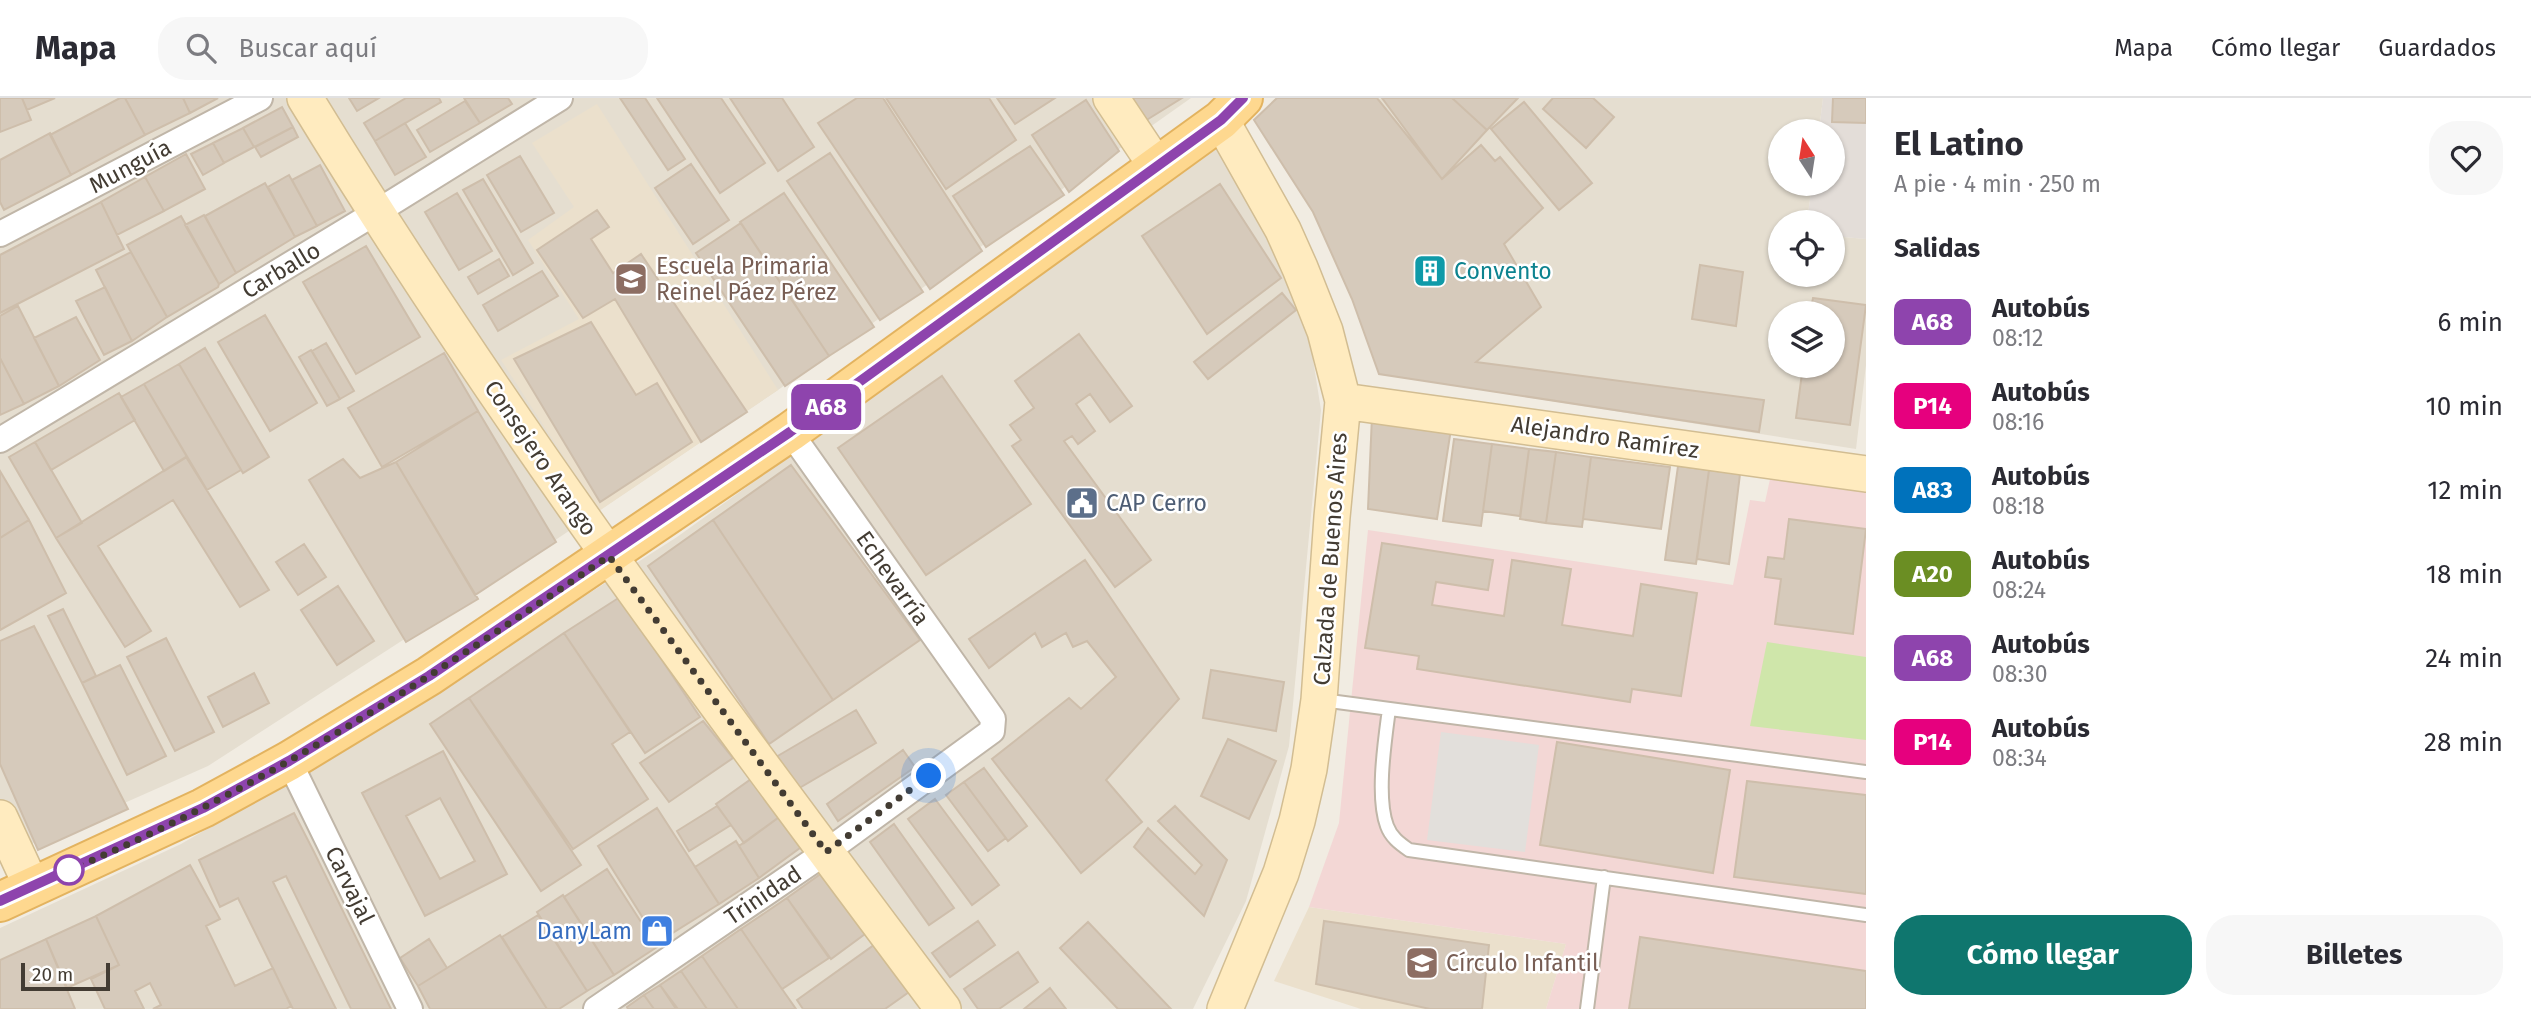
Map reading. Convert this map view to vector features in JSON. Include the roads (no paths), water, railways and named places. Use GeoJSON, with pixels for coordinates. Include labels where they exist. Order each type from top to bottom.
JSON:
{"type":"FeatureCollection","features":[{"type":"Feature","properties":{"kind":"main road"},"geometry":{"type":"LineString","coordinates":[[16,894],[203,808],[289,761],[429,676],[790,432],[1157,167],[1232,109]]}},
{"type":"Feature","properties":{"kind":"street","name":"Munguía"},"geometry":{"type":"LineString","coordinates":[[0,234],[260,98]]}},
{"type":"Feature","properties":{"kind":"street","name":"Consejero Arango"},"geometry":{"type":"LineString","coordinates":[[305,98],[375,213],[575,510],[943,1009]]}},
{"type":"Feature","properties":{"kind":"street","name":"Carballo"},"geometry":{"type":"LineString","coordinates":[[0,439],[560,98]]}},
{"type":"Feature","properties":{"kind":"street"},"geometry":{"type":"LineString","coordinates":[[1111,98],[1157,167]]}},
{"type":"Feature","properties":{"kind":"street","name":"Calzada de Buenos Aires"},"geometry":{"type":"LineString","coordinates":[[1225,1009],[1281,873],[1309,769],[1320,700],[1343,401],[1325,331],[1232,109]]}},
{"type":"Feature","properties":{"kind":"street","name":"Alejandro Ramírez"},"geometry":{"type":"LineString","coordinates":[[1343,401],[1866,474]]}},
{"type":"Feature","properties":{"kind":"street","name":"Echevarría"},"geometry":{"type":"LineString","coordinates":[[790,432],[993,719],[993,726]]}},
{"type":"Feature","properties":{"kind":"street","name":"Trinidad"},"geometry":{"type":"LineString","coordinates":[[596,1009],[826,852],[992,730],[993,726]]}},
{"type":"Feature","properties":{"kind":"street","name":"Carvajal"},"geometry":{"type":"LineString","coordinates":[[289,761],[410,1009]]}},
{"type":"Feature","properties":{"kind":"street"},"geometry":{"type":"LineString","coordinates":[[0,818],[16,894]]}},
{"type":"Feature","properties":{"kind":"lane"},"geometry":{"type":"LineString","coordinates":[[1320,700],[1866,772]]}},
{"type":"Feature","properties":{"kind":"lane"},"geometry":{"type":"LineString","coordinates":[[1389,709],[1383,780],[1384,810],[1387,825],[1396,842],[1409,850],[1866,915]]}},
{"type":"Feature","properties":{"kind":"lane"},"geometry":{"type":"LineString","coordinates":[[1587,1009],[1604,877]]}},
{"type":"Feature","properties":{"kind":"place","name":"Convento"},"geometry":{"type":"Point","coordinates":[1430,271]}},
{"type":"Feature","properties":{"kind":"place","name":"Escuela Primaria Reinel Páez Pérez"},"geometry":{"type":"Point","coordinates":[631,279]}},
{"type":"Feature","properties":{"kind":"place","name":"CAP Cerro"},"geometry":{"type":"Point","coordinates":[1082,503]}},
{"type":"Feature","properties":{"kind":"place","name":"DanyLam"},"geometry":{"type":"Point","coordinates":[657,931]}},
{"type":"Feature","properties":{"kind":"place","name":"Círculo Infantil"},"geometry":{"type":"Point","coordinates":[1422,963]}}]}
